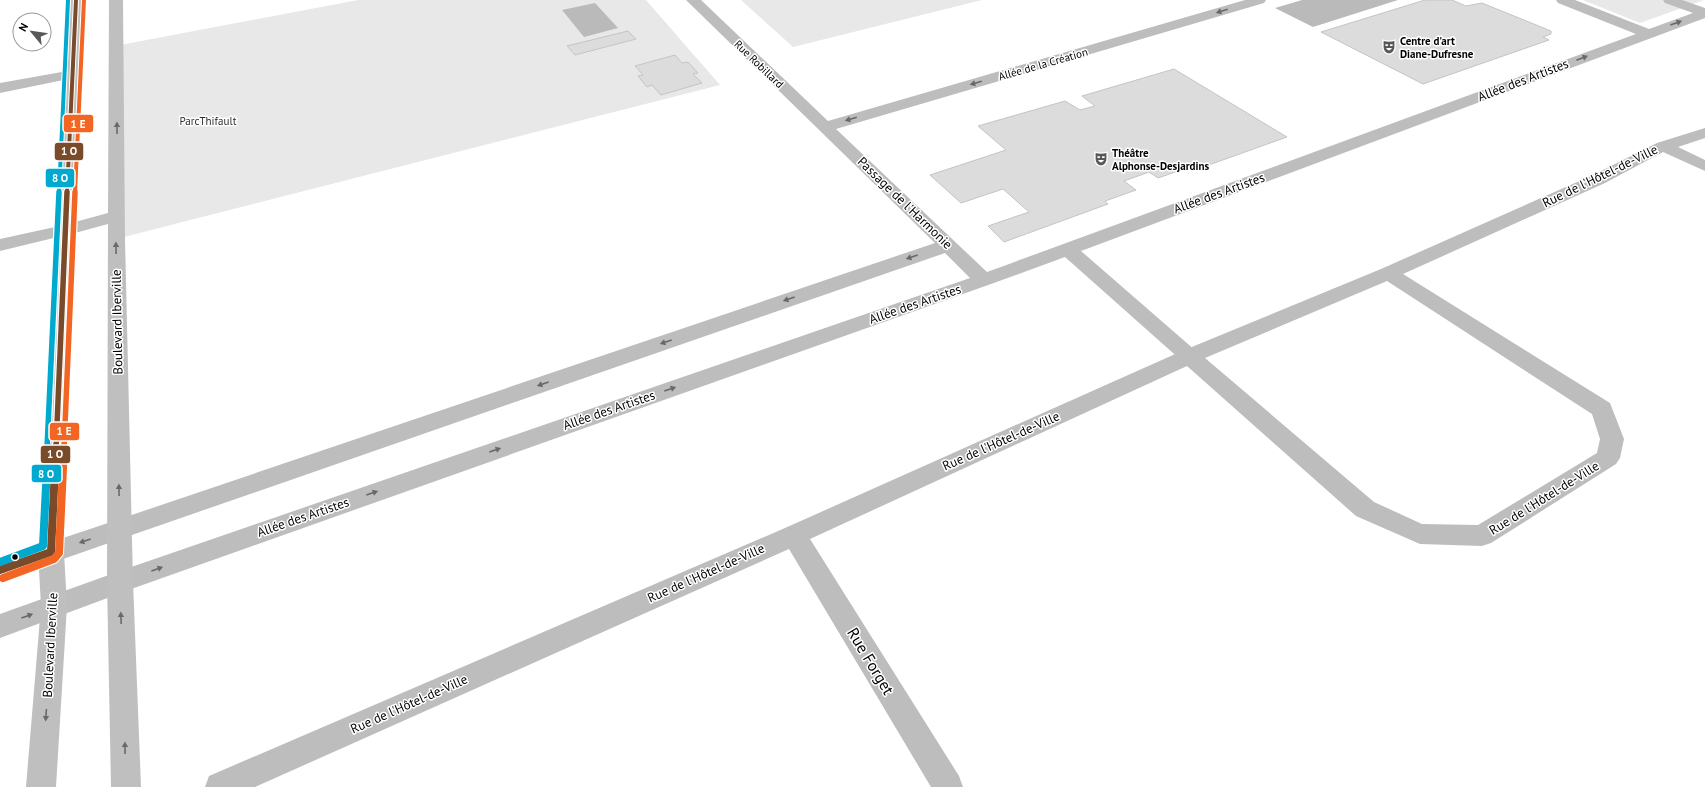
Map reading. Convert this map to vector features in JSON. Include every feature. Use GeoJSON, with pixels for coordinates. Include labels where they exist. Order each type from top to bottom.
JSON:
{"type":"FeatureCollection","features":[{"type":"Feature","properties":{"kind":"street","name":"Boulevard Iberville"},"geometry":{"type":"LineString","coordinates":[[41,787],[54,606],[51,552],[64,230],[76,0]]}},
{"type":"Feature","properties":{"kind":"street","name":"Boulevard Iberville"},"geometry":{"type":"LineString","coordinates":[[116,0],[116,239],[120,582],[126,787]]}},
{"type":"Feature","properties":{"kind":"street","name":"Rue Robillard"},"geometry":{"type":"LineString","coordinates":[[694,0],[826,127]]}},
{"type":"Feature","properties":{"kind":"street","name":"Allée de la Création"},"geometry":{"type":"LineString","coordinates":[[826,127],[1259,0]]}},
{"type":"Feature","properties":{"kind":"street"},"geometry":{"type":"LineString","coordinates":[[1563,0],[1646,34]]}},
{"type":"Feature","properties":{"kind":"street"},"geometry":{"type":"LineString","coordinates":[[1670,0],[1705,13]]}},
{"type":"Feature","properties":{"kind":"street","name":"Allée des Artistes"},"geometry":{"type":"LineString","coordinates":[[0,626],[120,582],[984,280],[1705,13]]}},
{"type":"Feature","properties":{"kind":"street"},"geometry":{"type":"LineString","coordinates":[[0,88],[73,74]]}},
{"type":"Feature","properties":{"kind":"street","name":"Passage de l'Harmonie"},"geometry":{"type":"LineString","coordinates":[[826,127],[984,280]]}},
{"type":"Feature","properties":{"kind":"street","name":"Rue de l'Hôtel-de-Ville"},"geometry":{"type":"LineString","coordinates":[[220,787],[794,535],[1189,356],[1388,273],[1592,182],[1663,146],[1705,133]]}},
{"type":"Feature","properties":{"kind":"street"},"geometry":{"type":"LineString","coordinates":[[1663,146],[1705,166]]}},
{"type":"Feature","properties":{"kind":"street"},"geometry":{"type":"LineString","coordinates":[[0,245],[117,216]]}},
{"type":"Feature","properties":{"kind":"street"},"geometry":{"type":"LineString","coordinates":[[0,570],[949,245]]}},
{"type":"Feature","properties":{"kind":"street"},"geometry":{"type":"LineString","coordinates":[[1067,248],[1189,356]]}},
{"type":"Feature","properties":{"kind":"street","name":"Rue de l'Hôtel-de-Ville"},"geometry":{"type":"LineString","coordinates":[[1189,356],[1365,509],[1420,534],[1482,536],[1608,458],[1612,439],[1602,409],[1388,273]]}},
{"type":"Feature","properties":{"kind":"street","name":"Rue Forget"},"geometry":{"type":"LineString","coordinates":[[794,535],[948,787]]}},
{"type":"Feature","properties":{"kind":"green space","name":"ParcThifault"},"geometry":{"type":"Polygon","coordinates":[[[358,0],[646,0],[720,85],[116,239],[115,46],[358,0]]]}},
{"type":"Feature","properties":{"kind":"green space"},"geometry":{"type":"Polygon","coordinates":[[[741,0],[982,0],[793,47],[741,0]]]}},
{"type":"Feature","properties":{"kind":"green space"},"geometry":{"type":"Polygon","coordinates":[[[1583,0],[1704,0],[1640,23],[1583,0]]]}},
{"type":"Feature","properties":{"kind":"shaded area"},"geometry":{"type":"Polygon","coordinates":[[[1302,0],[1398,0],[1313,27],[1275,8],[1302,0]]]}},
{"type":"Feature","properties":{"kind":"shaded area"},"geometry":{"type":"Polygon","coordinates":[[[595,3],[618,28],[584,37],[562,10],[595,3]]]}},
{"type":"Feature","properties":{"kind":"building"},"geometry":{"type":"Polygon","coordinates":[[[1425,0],[1452,0],[1466,6],[1482,3],[1551,31],[1551,34],[1543,37],[1549,40],[1423,84],[1321,32],[1425,0]]]}},
{"type":"Feature","properties":{"kind":"building"},"geometry":{"type":"Polygon","coordinates":[[[628,31],[636,39],[575,55],[567,46],[628,31]]]}},
{"type":"Feature","properties":{"kind":"building"},"geometry":{"type":"Polygon","coordinates":[[[675,55],[682,63],[688,62],[698,73],[693,74],[702,83],[661,95],[652,85],[647,87],[638,76],[643,75],[635,66],[675,55]]]}},
{"type":"Feature","properties":{"kind":"building","name":"Théâtre Alphonse-Desjardins"},"geometry":{"type":"Polygon","coordinates":[[[1174,69],[1287,137],[1192,171],[1187,168],[1158,178],[1149,172],[1124,181],[1136,190],[1105,201],[1108,204],[1004,242],[988,226],[1029,212],[1003,189],[961,203],[930,175],[1006,150],[978,126],[1065,101],[1080,110],[1095,106],[1082,96],[1174,69]]]}},
{"type":"Feature","properties":{"kind":"transit line"},"geometry":{"type":"LineString","coordinates":[[0,562],[43,546],[68,0]]}},
{"type":"Feature","properties":{"kind":"transit line"},"geometry":{"type":"LineString","coordinates":[[0,570],[51,552],[76,0]]}},
{"type":"Feature","properties":{"kind":"transit line"},"geometry":{"type":"LineString","coordinates":[[3,578],[54,559],[59,553],[84,0]]}},
{"type":"Feature","properties":{"kind":"place","name":"Centre d'art Diane-Dufresne"},"geometry":{"type":"Point","coordinates":[1389,47]}},
{"type":"Feature","properties":{"kind":"place","name":"Théâtre Alphonse-Desjardins"},"geometry":{"type":"Point","coordinates":[1101,159]}}]}
